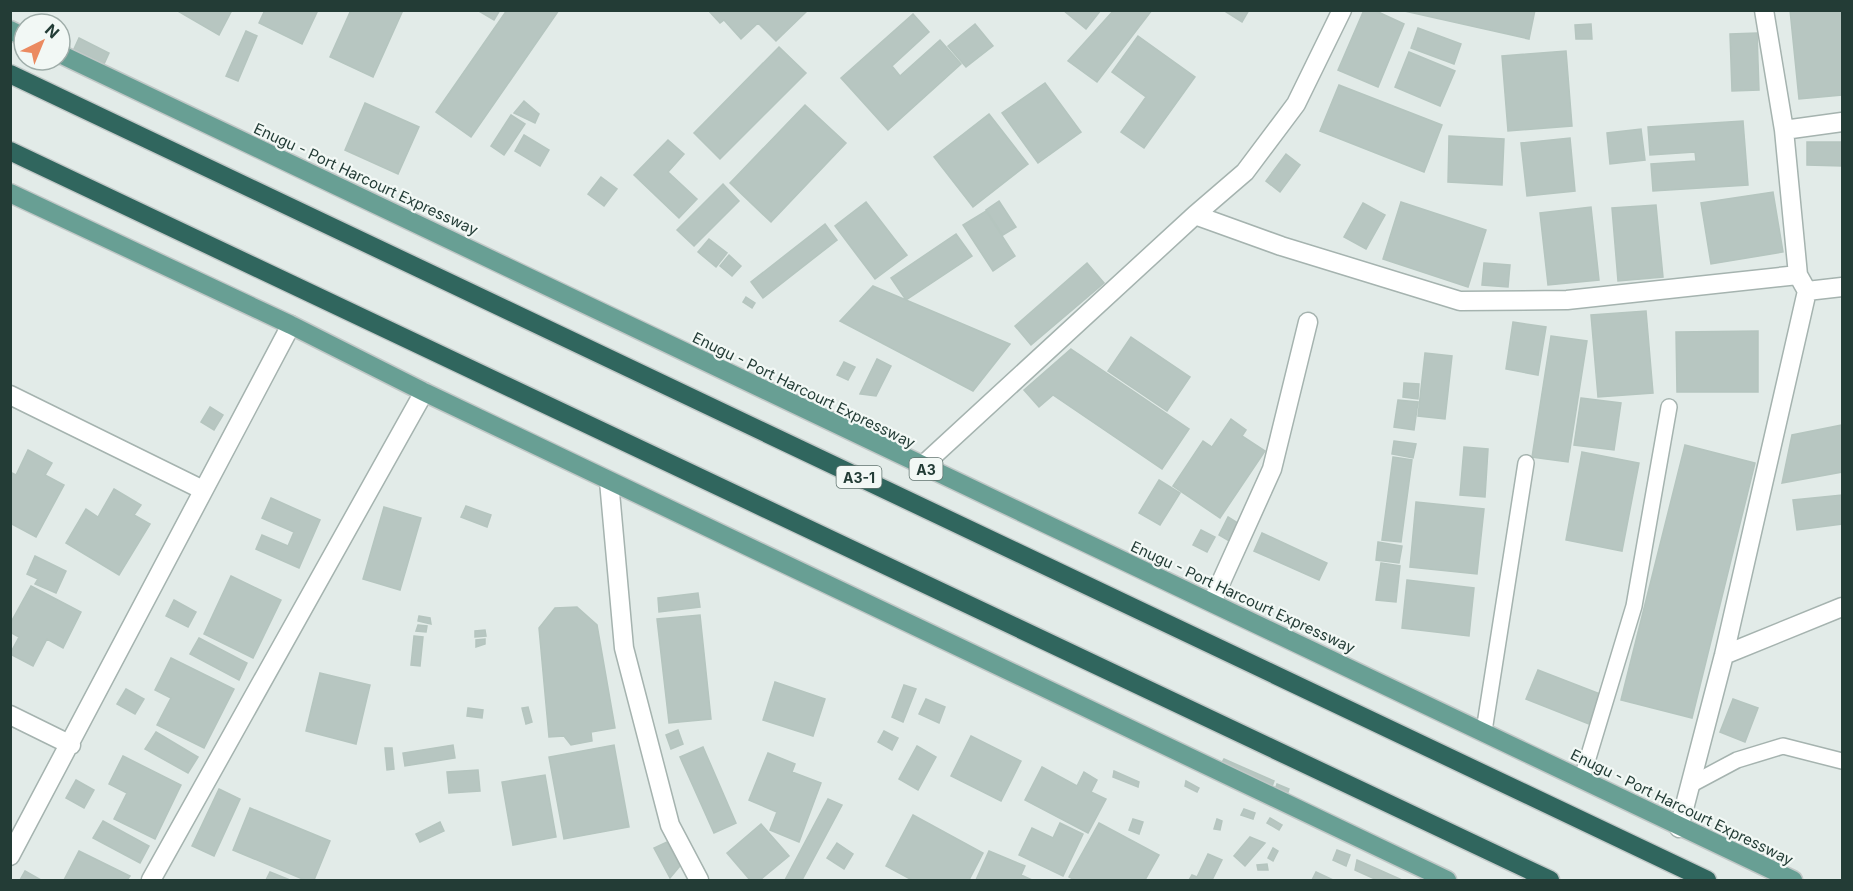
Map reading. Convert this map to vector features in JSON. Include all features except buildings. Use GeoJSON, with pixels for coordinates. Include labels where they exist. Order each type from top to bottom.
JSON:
{"type":"FeatureCollection","features":[{"type":"Feature","properties":{"kind":"highway","name":"A3-1"},"geometry":{"type":"LineString","coordinates":[[10,74],[1707,880]]}},
{"type":"Feature","properties":{"kind":"highway"},"geometry":{"type":"LineString","coordinates":[[10,151],[1550,880]]}},
{"type":"Feature","properties":{"kind":"main road","name":"Enugu - Port Harcourt Expressway"},"geometry":{"type":"LineString","coordinates":[[72,60],[1793,880]]}},
{"type":"Feature","properties":{"kind":"main road"},"geometry":{"type":"LineString","coordinates":[[10,194],[291,325],[424,393],[1447,880]]}},
{"type":"Feature","properties":{"kind":"street"},"geometry":{"type":"LineString","coordinates":[[921,466],[1245,172],[1296,104],[1342,10]]}},
{"type":"Feature","properties":{"kind":"street"},"geometry":{"type":"LineString","coordinates":[[1680,828],[1724,655],[1803,283],[1766,10]]}},
{"type":"Feature","properties":{"kind":"street"},"geometry":{"type":"LineString","coordinates":[[1784,130],[1842,122]]}},
{"type":"Feature","properties":{"kind":"street"},"geometry":{"type":"LineString","coordinates":[[1195,215],[1281,246],[1460,301],[1567,300],[1803,283],[1842,287]]}},
{"type":"Feature","properties":{"kind":"street"},"geometry":{"type":"LineString","coordinates":[[1212,602],[1272,468],[1308,322]]}},
{"type":"Feature","properties":{"kind":"street"},"geometry":{"type":"LineString","coordinates":[[10,856],[71,745],[291,325]]}},
{"type":"Feature","properties":{"kind":"street"},"geometry":{"type":"LineString","coordinates":[[151,880],[424,393]]}},
{"type":"Feature","properties":{"kind":"street"},"geometry":{"type":"LineString","coordinates":[[10,396],[203,490]]}},
{"type":"Feature","properties":{"kind":"street"},"geometry":{"type":"LineString","coordinates":[[609,481],[624,648],[670,825],[699,880]]}},
{"type":"Feature","properties":{"kind":"street"},"geometry":{"type":"LineString","coordinates":[[1724,655],[1842,607]]}},
{"type":"Feature","properties":{"kind":"street"},"geometry":{"type":"LineString","coordinates":[[10,715],[71,745]]}},
{"type":"Feature","properties":{"kind":"lane"},"geometry":{"type":"LineString","coordinates":[[1582,778],[1634,606],[1669,407]]}},
{"type":"Feature","properties":{"kind":"lane"},"geometry":{"type":"LineString","coordinates":[[1484,731],[1526,463]]}},
{"type":"Feature","properties":{"kind":"lane"},"geometry":{"type":"LineString","coordinates":[[1692,784],[1737,760],[1783,746],[1842,761]]}}]}
